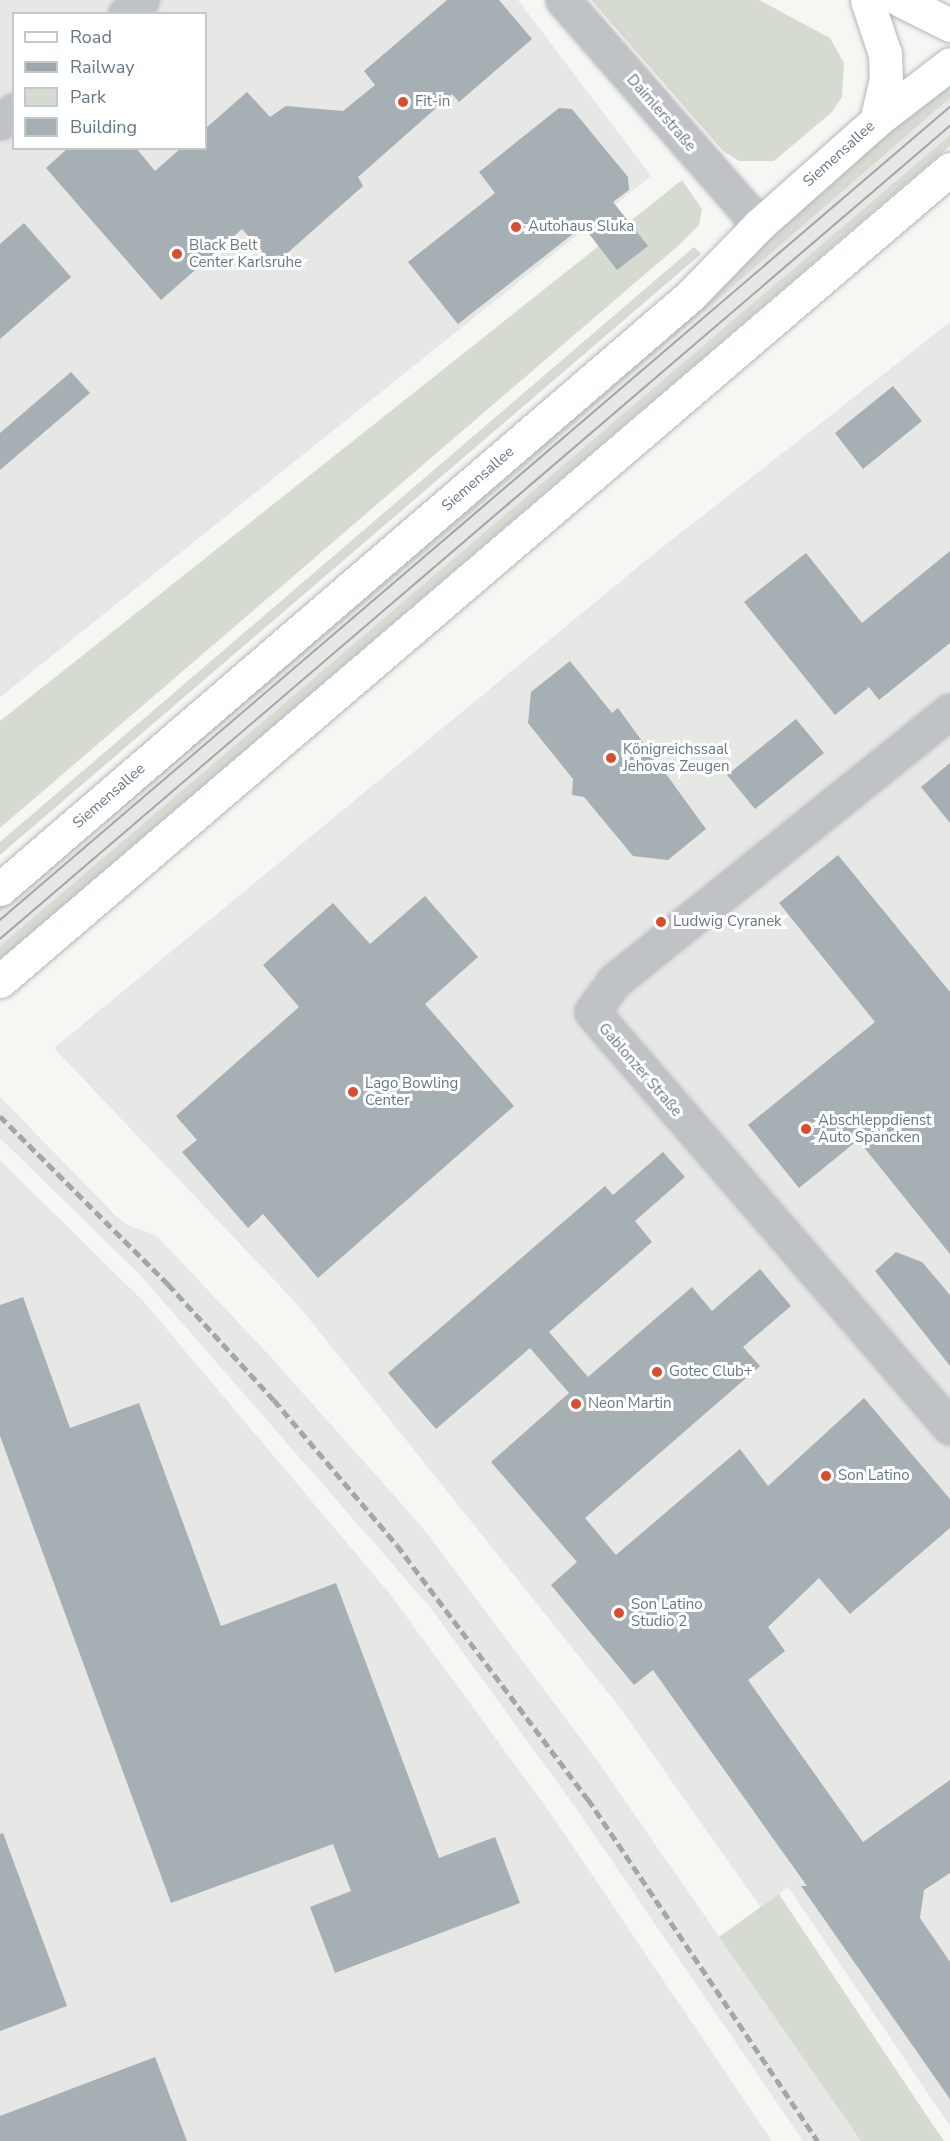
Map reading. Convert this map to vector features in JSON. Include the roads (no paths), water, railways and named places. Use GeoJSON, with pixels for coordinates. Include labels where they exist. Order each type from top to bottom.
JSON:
{"type":"FeatureCollection","features":[{"type":"Feature","properties":{"kind":"main road"},"geometry":{"type":"LineString","coordinates":[[867,0],[885,54],[886,79],[876,122]]}},
{"type":"Feature","properties":{"kind":"main road"},"geometry":{"type":"LineString","coordinates":[[900,0],[950,25]]}},
{"type":"Feature","properties":{"kind":"main road","name":"Siemensallee"},"geometry":{"type":"LineString","coordinates":[[0,889],[690,296],[759,225],[876,122],[950,64]]}},
{"type":"Feature","properties":{"kind":"main road"},"geometry":{"type":"LineString","coordinates":[[0,981],[950,169]]}},
{"type":"Feature","properties":{"kind":"street"},"geometry":{"type":"LineString","coordinates":[[128,12],[141,0]]}},
{"type":"Feature","properties":{"kind":"street","name":"Daimlerstraße"},"geometry":{"type":"LineString","coordinates":[[563,0],[759,225]]}},
{"type":"Feature","properties":{"kind":"street"},"geometry":{"type":"LineString","coordinates":[[0,122],[12,113]]}},
{"type":"Feature","properties":{"kind":"street","name":"Gablonzer Straße"},"geometry":{"type":"LineString","coordinates":[[950,711],[615,980],[592,1012],[950,1427]]}},
{"type":"Feature","properties":{"kind":"tram line"},"geometry":{"type":"LineString","coordinates":[[0,920],[950,107]]}},
{"type":"Feature","properties":{"kind":"tram line"},"geometry":{"type":"LineString","coordinates":[[0,939],[950,126]]}},
{"type":"Feature","properties":{"kind":"railway"},"geometry":{"type":"LineString","coordinates":[[0,1116],[168,1284],[274,1400],[397,1545],[588,1799],[818,2141]]}},
{"type":"Feature","properties":{"kind":"place","name":"Fit-in"},"geometry":{"type":"Point","coordinates":[403,102]}},
{"type":"Feature","properties":{"kind":"place","name":"Autohaus Sluka"},"geometry":{"type":"Point","coordinates":[516,227]}},
{"type":"Feature","properties":{"kind":"place","name":"Black Belt Center Karlsruhe"},"geometry":{"type":"Point","coordinates":[177,254]}},
{"type":"Feature","properties":{"kind":"place","name":"Königreichssaal Jehovas Zeugen"},"geometry":{"type":"Point","coordinates":[611,758]}},
{"type":"Feature","properties":{"kind":"place","name":"Ludwig Cyranek"},"geometry":{"type":"Point","coordinates":[661,922]}},
{"type":"Feature","properties":{"kind":"place","name":"Lago Bowling Center"},"geometry":{"type":"Point","coordinates":[353,1092]}},
{"type":"Feature","properties":{"kind":"place","name":"Abschleppdienst Auto Spancken"},"geometry":{"type":"Point","coordinates":[806,1129]}},
{"type":"Feature","properties":{"kind":"place","name":"Gotec Club+"},"geometry":{"type":"Point","coordinates":[657,1372]}},
{"type":"Feature","properties":{"kind":"place","name":"Neon Martin"},"geometry":{"type":"Point","coordinates":[576,1404]}},
{"type":"Feature","properties":{"kind":"place","name":"Son Latino"},"geometry":{"type":"Point","coordinates":[826,1476]}},
{"type":"Feature","properties":{"kind":"place","name":"Son Latino Studio 2"},"geometry":{"type":"Point","coordinates":[619,1613]}}]}
